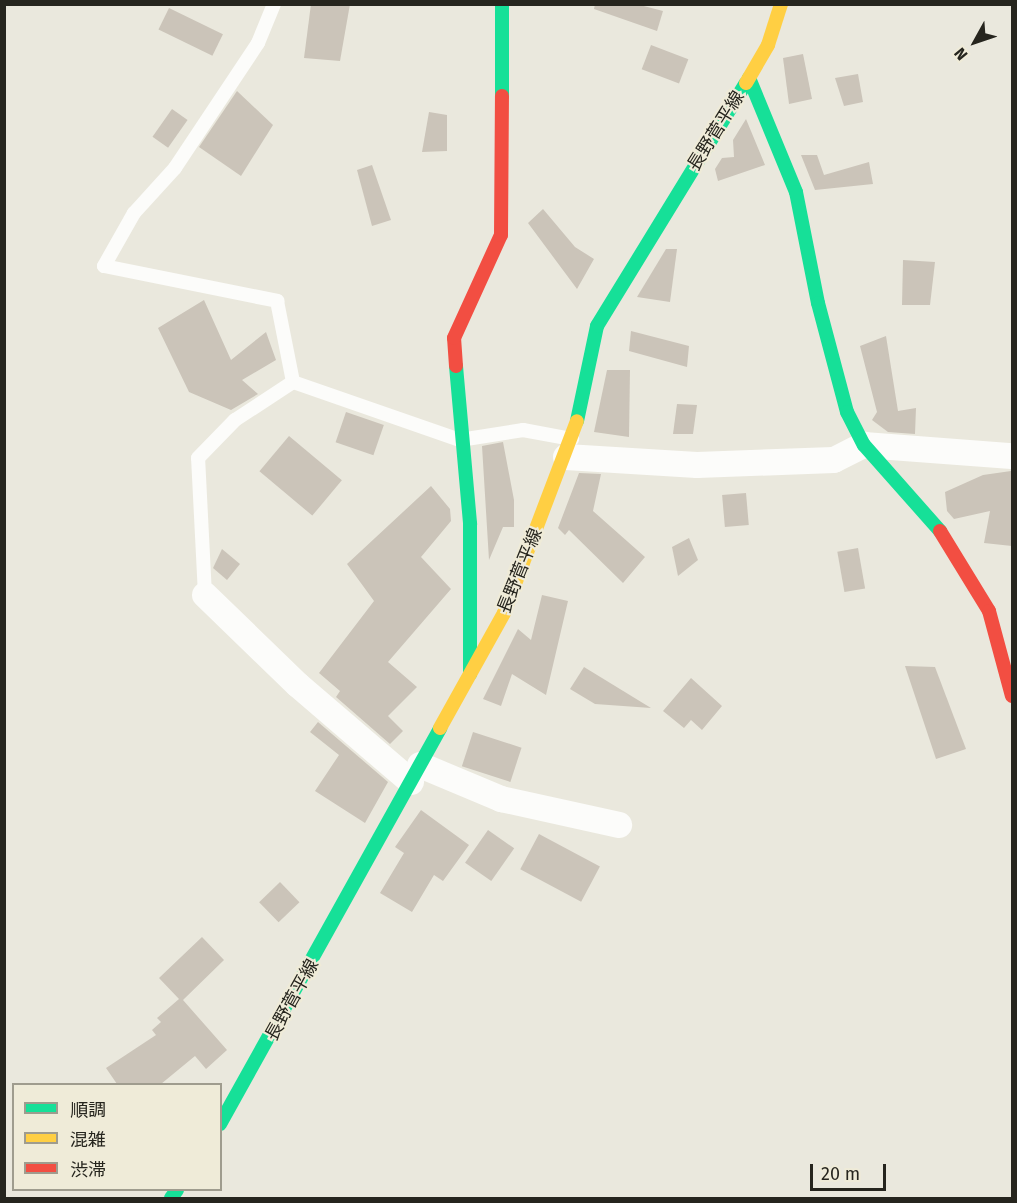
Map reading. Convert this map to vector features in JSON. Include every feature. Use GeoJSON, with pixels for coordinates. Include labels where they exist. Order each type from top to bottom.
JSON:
{"type":"FeatureCollection","features":[{"type":"Feature","properties":{"kind":"street"},"geometry":{"type":"LineString","coordinates":[[470,674],[470,524],[460,440],[454,338],[501,235],[502,4]]}},
{"type":"Feature","properties":{"kind":"street","name":"長野菅平線"},"geometry":{"type":"LineString","coordinates":[[222,1120],[504,613],[569,448],[597,326],[768,45],[781,4]]}},
{"type":"Feature","properties":{"kind":"street"},"geometry":{"type":"LineString","coordinates":[[749,78],[796,192],[827,335],[847,412],[864,446],[948,540],[989,611],[1012,696]]}},
{"type":"Feature","properties":{"kind":"street"},"geometry":{"type":"LineString","coordinates":[[569,448],[697,465],[834,460],[864,446],[1012,456]]}},
{"type":"Feature","properties":{"kind":"street"},"geometry":{"type":"LineString","coordinates":[[205,595],[298,685],[416,773],[501,799],[619,825]]}},
{"type":"Feature","properties":{"kind":"lane"},"geometry":{"type":"LineString","coordinates":[[274,4],[258,43],[175,168],[134,213],[104,266],[277,301],[293,382]]}},
{"type":"Feature","properties":{"kind":"lane"},"geometry":{"type":"LineString","coordinates":[[293,382],[460,440],[524,430],[569,448]]}},
{"type":"Feature","properties":{"kind":"lane"},"geometry":{"type":"LineString","coordinates":[[205,595],[198,458],[235,420],[293,382]]}},
{"type":"Feature","properties":{"kind":"building"},"geometry":{"type":"Polygon","coordinates":[[[311,4],[350,4],[340,61],[304,58],[311,4]]]}},
{"type":"Feature","properties":{"kind":"building"},"geometry":{"type":"Polygon","coordinates":[[[595,4],[636,4],[663,11],[657,31],[594,9],[595,4]]]}},
{"type":"Feature","properties":{"kind":"building"},"geometry":{"type":"Polygon","coordinates":[[[169,8],[223,34],[212,56],[158,30],[169,8]]]}},
{"type":"Feature","properties":{"kind":"building"},"geometry":{"type":"Polygon","coordinates":[[[651,45],[688,59],[679,84],[642,69],[651,45]]]}},
{"type":"Feature","properties":{"kind":"building"},"geometry":{"type":"Polygon","coordinates":[[[803,54],[812,99],[789,104],[783,58],[803,54]]]}},
{"type":"Feature","properties":{"kind":"building"},"geometry":{"type":"Polygon","coordinates":[[[858,74],[863,102],[844,106],[835,78],[858,74]]]}},
{"type":"Feature","properties":{"kind":"building"},"geometry":{"type":"Polygon","coordinates":[[[237,91],[273,125],[241,176],[199,147],[237,91]]]}},
{"type":"Feature","properties":{"kind":"building"},"geometry":{"type":"Polygon","coordinates":[[[172,109],[188,120],[168,148],[152,137],[172,109]]]}},
{"type":"Feature","properties":{"kind":"building"},"geometry":{"type":"Polygon","coordinates":[[[429,112],[447,115],[447,151],[422,152],[429,112]]]}},
{"type":"Feature","properties":{"kind":"building"},"geometry":{"type":"Polygon","coordinates":[[[746,119],[765,165],[718,181],[715,169],[722,158],[734,157],[733,140],[746,119]]]}},
{"type":"Feature","properties":{"kind":"building"},"geometry":{"type":"Polygon","coordinates":[[[801,155],[817,155],[824,175],[869,162],[873,184],[815,190],[801,155]]]}},
{"type":"Feature","properties":{"kind":"building"},"geometry":{"type":"Polygon","coordinates":[[[372,165],[391,220],[372,226],[357,170],[372,165]]]}},
{"type":"Feature","properties":{"kind":"building"},"geometry":{"type":"Polygon","coordinates":[[[543,209],[575,247],[594,259],[577,289],[528,223],[543,209]]]}},
{"type":"Feature","properties":{"kind":"building"},"geometry":{"type":"Polygon","coordinates":[[[666,249],[677,249],[670,302],[637,297],[666,249]]]}},
{"type":"Feature","properties":{"kind":"building"},"geometry":{"type":"Polygon","coordinates":[[[903,260],[935,262],[930,305],[902,305],[903,260]]]}},
{"type":"Feature","properties":{"kind":"building"},"geometry":{"type":"Polygon","coordinates":[[[204,300],[231,360],[266,332],[276,360],[242,380],[258,394],[231,410],[189,392],[158,328],[204,300]]]}},
{"type":"Feature","properties":{"kind":"building"},"geometry":{"type":"Polygon","coordinates":[[[631,331],[689,346],[687,367],[629,351],[631,331]]]}},
{"type":"Feature","properties":{"kind":"building"},"geometry":{"type":"Polygon","coordinates":[[[886,336],[898,411],[916,408],[915,434],[888,432],[872,420],[877,412],[860,346],[886,336]]]}},
{"type":"Feature","properties":{"kind":"building"},"geometry":{"type":"Polygon","coordinates":[[[607,370],[630,370],[629,437],[594,432],[607,370]]]}},
{"type":"Feature","properties":{"kind":"building"},"geometry":{"type":"Polygon","coordinates":[[[677,404],[697,405],[693,434],[673,434],[677,404]]]}},
{"type":"Feature","properties":{"kind":"building"},"geometry":{"type":"Polygon","coordinates":[[[346,412],[384,425],[373,455],[336,442],[346,412]]]}},
{"type":"Feature","properties":{"kind":"building"},"geometry":{"type":"Polygon","coordinates":[[[289,436],[342,480],[312,516],[259,471],[289,436]]]}},
{"type":"Feature","properties":{"kind":"building"},"geometry":{"type":"Polygon","coordinates":[[[503,442],[514,500],[514,527],[503,527],[489,560],[482,446],[503,442]]]}},
{"type":"Feature","properties":{"kind":"building"},"geometry":{"type":"Polygon","coordinates":[[[1011,471],[1012,546],[984,543],[990,511],[954,519],[947,511],[945,492],[983,475],[1011,471]]]}},
{"type":"Feature","properties":{"kind":"building"},"geometry":{"type":"Polygon","coordinates":[[[579,473],[601,474],[593,511],[645,557],[623,583],[569,530],[565,535],[558,528],[579,473]]]}},
{"type":"Feature","properties":{"kind":"building"},"geometry":{"type":"Polygon","coordinates":[[[431,486],[450,509],[451,521],[421,557],[451,589],[388,662],[417,687],[388,716],[403,731],[390,744],[336,697],[340,691],[319,673],[374,601],[347,564],[431,486]]]}},
{"type":"Feature","properties":{"kind":"building"},"geometry":{"type":"Polygon","coordinates":[[[746,493],[749,525],[725,527],[722,495],[746,493]]]}},
{"type":"Feature","properties":{"kind":"building"},"geometry":{"type":"Polygon","coordinates":[[[689,538],[698,560],[678,576],[672,547],[689,538]]]}},
{"type":"Feature","properties":{"kind":"building"},"geometry":{"type":"Polygon","coordinates":[[[858,548],[865,588],[844,592],[837,552],[858,548]]]}},
{"type":"Feature","properties":{"kind":"building"},"geometry":{"type":"Polygon","coordinates":[[[222,549],[240,564],[227,580],[213,568],[222,549]]]}},
{"type":"Feature","properties":{"kind":"building"},"geometry":{"type":"Polygon","coordinates":[[[542,595],[568,601],[546,695],[512,674],[501,706],[483,699],[518,629],[531,640],[542,595]]]}},
{"type":"Feature","properties":{"kind":"building"},"geometry":{"type":"Polygon","coordinates":[[[905,666],[935,667],[966,749],[936,759],[905,666]]]}},
{"type":"Feature","properties":{"kind":"building"},"geometry":{"type":"Polygon","coordinates":[[[584,667],[651,708],[595,704],[570,689],[584,667]]]}},
{"type":"Feature","properties":{"kind":"building"},"geometry":{"type":"Polygon","coordinates":[[[691,678],[722,706],[702,730],[691,720],[684,728],[663,711],[691,678]]]}},
{"type":"Feature","properties":{"kind":"building"},"geometry":{"type":"Polygon","coordinates":[[[318,722],[388,782],[365,823],[315,791],[339,755],[310,732],[318,722]]]}},
{"type":"Feature","properties":{"kind":"building"},"geometry":{"type":"Polygon","coordinates":[[[473,732],[522,748],[510,782],[462,766],[473,732]]]}},
{"type":"Feature","properties":{"kind":"building"},"geometry":{"type":"Polygon","coordinates":[[[421,810],[469,845],[443,881],[434,875],[412,912],[380,893],[404,853],[395,847],[421,810]]]}},
{"type":"Feature","properties":{"kind":"building"},"geometry":{"type":"Polygon","coordinates":[[[488,830],[514,848],[491,881],[465,863],[488,830]]]}},
{"type":"Feature","properties":{"kind":"building"},"geometry":{"type":"Polygon","coordinates":[[[539,834],[600,866],[581,902],[520,869],[539,834]]]}},
{"type":"Feature","properties":{"kind":"building"},"geometry":{"type":"Polygon","coordinates":[[[280,882],[299,902],[279,922],[259,902],[280,882]]]}},
{"type":"Feature","properties":{"kind":"building"},"geometry":{"type":"Polygon","coordinates":[[[202,937],[224,960],[183,1000],[227,1050],[206,1069],[195,1056],[162,1083],[116,1083],[106,1068],[156,1035],[152,1030],[161,1022],[157,1018],[179,999],[159,978],[202,937]]]}},
{"type":"Feature","properties":{"kind":"traffic: fast"},"geometry":{"type":"LineString","coordinates":[[502,4],[502,96]]}},
{"type":"Feature","properties":{"kind":"traffic: fast"},"geometry":{"type":"LineString","coordinates":[[749,78],[796,192],[818,303],[847,412],[864,445],[940,531]]}},
{"type":"Feature","properties":{"kind":"traffic: fast"},"geometry":{"type":"LineString","coordinates":[[577,421],[597,326],[746,83]]}},
{"type":"Feature","properties":{"kind":"traffic: fast"},"geometry":{"type":"LineString","coordinates":[[456,366],[470,524],[470,674]]}},
{"type":"Feature","properties":{"kind":"traffic: fast"},"geometry":{"type":"LineString","coordinates":[[222,1120],[440,728]]}},
{"type":"Feature","properties":{"kind":"traffic: fast"},"geometry":{"type":"LineString","coordinates":[[171,1198],[176,1191]]}},
{"type":"Feature","properties":{"kind":"traffic: slow"},"geometry":{"type":"LineString","coordinates":[[746,83],[768,45],[781,4]]}},
{"type":"Feature","properties":{"kind":"traffic: slow"},"geometry":{"type":"LineString","coordinates":[[440,728],[504,613],[577,421]]}},
{"type":"Feature","properties":{"kind":"traffic: jam"},"geometry":{"type":"LineString","coordinates":[[456,366],[454,338],[501,235],[502,96]]}},
{"type":"Feature","properties":{"kind":"traffic: jam"},"geometry":{"type":"LineString","coordinates":[[940,531],[989,611],[1012,696]]}}]}
